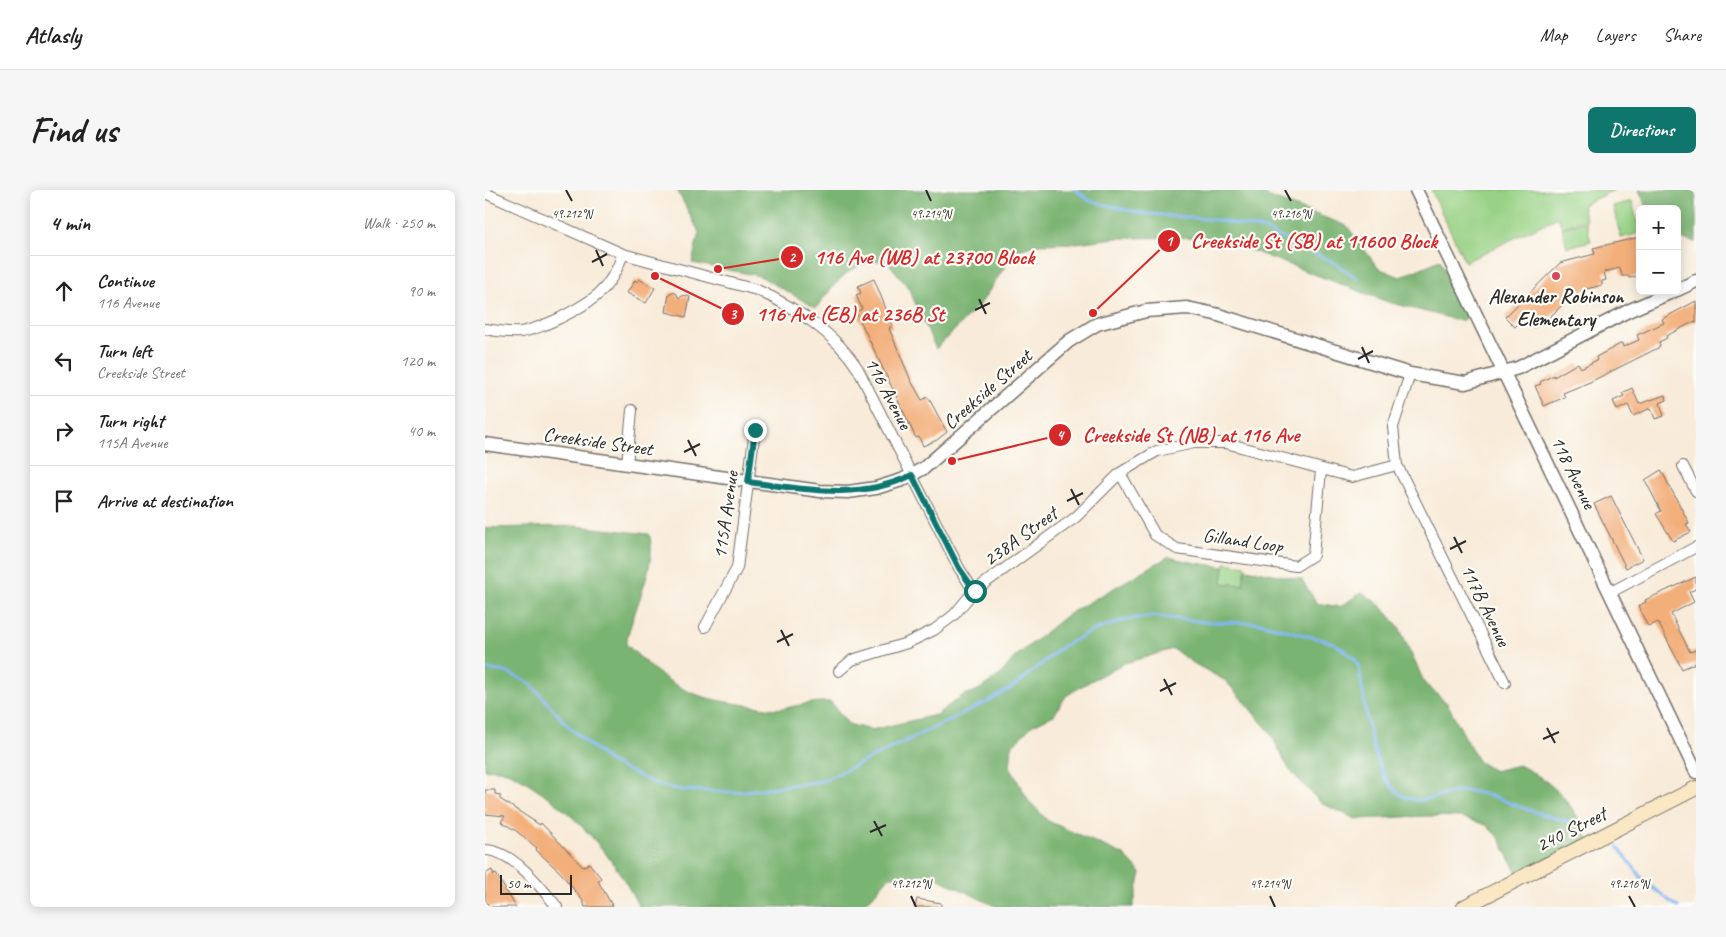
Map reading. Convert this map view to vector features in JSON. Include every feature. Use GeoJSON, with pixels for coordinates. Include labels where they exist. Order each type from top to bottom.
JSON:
{"type":"FeatureCollection","features":[{"type":"Feature","properties":{"kind":"main road","name":"240 Street"},"geometry":{"type":"LineString","coordinates":[[1464,907],[1696,788]]}},
{"type":"Feature","properties":{"kind":"street","name":"118 Avenue"},"geometry":{"type":"LineString","coordinates":[[1416,190],[1696,772]]}},
{"type":"Feature","properties":{"kind":"street","name":"116 Avenue"},"geometry":{"type":"LineString","coordinates":[[485,193],[623,254],[757,290],[829,335],[842,346],[858,369],[959,568],[975,591]]}},
{"type":"Feature","properties":{"kind":"street"},"geometry":{"type":"LineString","coordinates":[[485,329],[513,332],[529,330],[550,323],[589,303],[607,286],[623,254]]}},
{"type":"Feature","properties":{"kind":"street"},"geometry":{"type":"LineString","coordinates":[[1681,288],[1696,281]]}},
{"type":"Feature","properties":{"kind":"street","name":"Creekside Street"},"geometry":{"type":"LineString","coordinates":[[485,444],[748,482],[820,491],[848,492],[876,488],[912,475],[930,464],[1069,341],[1097,324],[1146,311],[1187,308],[1215,314],[1410,374],[1465,384],[1504,374],[1628,311],[1665,295]]}},
{"type":"Feature","properties":{"kind":"street","name":"117B Avenue"},"geometry":{"type":"LineString","coordinates":[[1410,374],[1393,427],[1397,465],[1505,683]]}},
{"type":"Feature","properties":{"kind":"street"},"geometry":{"type":"LineString","coordinates":[[627,464],[632,410]]}},
{"type":"Feature","properties":{"kind":"street","name":"115A Avenue"},"geometry":{"type":"LineString","coordinates":[[705,627],[737,568],[755,430]]}},
{"type":"Feature","properties":{"kind":"street","name":"238A Street"},"geometry":{"type":"LineString","coordinates":[[839,671],[851,660],[907,643],[934,630],[954,615],[975,591],[1076,517],[1120,473],[1157,451],[1194,443],[1226,442],[1321,470],[1352,477],[1397,465]]}},
{"type":"Feature","properties":{"kind":"street"},"geometry":{"type":"LineString","coordinates":[[1683,466],[1696,491]]}},
{"type":"Feature","properties":{"kind":"street","name":"Gilland Loop"},"geometry":{"type":"LineString","coordinates":[[1120,473],[1155,535],[1177,549],[1296,566],[1313,555],[1321,470]]}},
{"type":"Feature","properties":{"kind":"street"},"geometry":{"type":"LineString","coordinates":[[1611,592],[1696,547]]}},
{"type":"Feature","properties":{"kind":"street"},"geometry":{"type":"LineString","coordinates":[[489,850],[509,857],[557,907]]}},
{"type":"Feature","properties":{"kind":"green space"},"geometry":{"type":"Polygon","coordinates":[[[677,190],[1252,190],[1347,226],[1378,268],[1400,277],[1440,260],[1468,317],[1461,321],[1388,302],[1216,237],[1115,238],[1076,243],[1039,244],[1015,251],[981,303],[936,349],[908,287],[887,261],[864,264],[854,268],[838,281],[816,308],[760,276],[692,263],[699,232],[677,190]]]}},
{"type":"Feature","properties":{"kind":"green space"},"geometry":{"type":"Polygon","coordinates":[[[1431,190],[1614,190],[1582,205],[1586,220],[1562,227],[1558,217],[1465,262],[1431,190]]]}},
{"type":"Feature","properties":{"kind":"green space"},"geometry":{"type":"Polygon","coordinates":[[[1639,190],[1696,190],[1696,242],[1681,239],[1681,205],[1645,205],[1639,190]]]}},
{"type":"Feature","properties":{"kind":"green space"},"geometry":{"type":"Polygon","coordinates":[[[1632,201],[1636,217],[1636,234],[1621,238],[1613,206],[1632,201]]]}},
{"type":"Feature","properties":{"kind":"green space"},"geometry":{"type":"Polygon","coordinates":[[[1586,222],[1591,241],[1567,247],[1562,228],[1586,222]]]}},
{"type":"Feature","properties":{"kind":"green space"},"geometry":{"type":"Polygon","coordinates":[[[576,526],[649,534],[651,546],[647,574],[626,644],[668,680],[694,694],[727,702],[766,708],[780,709],[831,702],[848,724],[871,730],[936,715],[962,696],[978,690],[1000,675],[1014,658],[1067,615],[1168,557],[1224,567],[1222,583],[1243,585],[1246,569],[1301,579],[1317,603],[1340,607],[1362,592],[1382,607],[1399,627],[1425,684],[1447,703],[1478,761],[1494,771],[1519,765],[1553,787],[1577,816],[1589,842],[1519,878],[1500,839],[1486,825],[1461,817],[1428,816],[1356,819],[1321,803],[1289,769],[1270,732],[1226,681],[1173,649],[1122,664],[1087,683],[1066,696],[1054,715],[1033,725],[1012,746],[1010,767],[1028,800],[1048,821],[1124,855],[1141,873],[1133,907],[997,907],[931,875],[889,877],[872,897],[856,907],[639,907],[607,855],[581,825],[550,799],[517,776],[504,771],[485,770],[485,528],[576,526]]]}},
{"type":"Feature","properties":{"kind":"green space"},"geometry":{"type":"Polygon","coordinates":[[[1225,563],[1246,566],[1243,585],[1221,583],[1225,563]]]}},
{"type":"Feature","properties":{"kind":"building"},"geometry":{"type":"Polygon","coordinates":[[[1636,238],[1636,276],[1629,278],[1628,276],[1622,276],[1620,268],[1604,272],[1606,280],[1602,281],[1602,285],[1583,290],[1585,295],[1575,301],[1571,297],[1539,327],[1537,325],[1533,328],[1529,324],[1518,324],[1515,327],[1505,317],[1560,263],[1595,254],[1593,248],[1636,238]]]}},
{"type":"Feature","properties":{"kind":"building"},"geometry":{"type":"Polygon","coordinates":[[[639,279],[655,288],[646,303],[627,293],[635,280],[638,282],[639,279]]]}},
{"type":"Feature","properties":{"kind":"building"},"geometry":{"type":"Polygon","coordinates":[[[874,279],[893,326],[889,328],[911,381],[922,400],[928,397],[947,432],[937,440],[923,446],[919,437],[916,438],[856,312],[862,309],[856,295],[861,293],[858,286],[874,279]]]}},
{"type":"Feature","properties":{"kind":"building"},"geometry":{"type":"Polygon","coordinates":[[[672,292],[676,293],[679,298],[684,295],[690,297],[686,317],[666,312],[669,294],[672,292]]]}},
{"type":"Feature","properties":{"kind":"building"},"geometry":{"type":"Polygon","coordinates":[[[1696,301],[1696,323],[1695,321],[1666,336],[1667,338],[1659,342],[1660,347],[1590,382],[1563,393],[1565,397],[1544,406],[1535,386],[1541,384],[1540,382],[1554,375],[1554,377],[1578,363],[1581,368],[1597,360],[1596,357],[1622,343],[1623,347],[1639,340],[1637,335],[1664,323],[1662,319],[1696,301]]]}},
{"type":"Feature","properties":{"kind":"building"},"geometry":{"type":"Polygon","coordinates":[[[1632,388],[1639,404],[1665,395],[1667,400],[1660,403],[1664,416],[1655,419],[1651,408],[1633,416],[1628,405],[1617,410],[1613,401],[1624,396],[1622,393],[1632,388]]]}},
{"type":"Feature","properties":{"kind":"building"},"geometry":{"type":"Polygon","coordinates":[[[1661,470],[1689,523],[1686,524],[1691,532],[1673,541],[1656,514],[1661,511],[1645,480],[1661,470]]]}},
{"type":"Feature","properties":{"kind":"building"},"geometry":{"type":"Polygon","coordinates":[[[1611,496],[1643,559],[1626,568],[1594,504],[1611,496]]]}},
{"type":"Feature","properties":{"kind":"building"},"geometry":{"type":"Polygon","coordinates":[[[1696,577],[1696,589],[1689,592],[1694,602],[1671,614],[1690,652],[1696,650],[1696,663],[1682,669],[1658,622],[1650,626],[1647,625],[1638,606],[1646,602],[1645,600],[1696,577]]]}},
{"type":"Feature","properties":{"kind":"building"},"geometry":{"type":"Polygon","coordinates":[[[485,790],[495,790],[495,794],[500,795],[500,799],[540,825],[541,823],[583,867],[589,863],[601,878],[598,881],[613,907],[585,907],[583,901],[560,872],[536,850],[537,848],[515,830],[501,822],[505,816],[485,814],[485,790]]]}},
{"type":"Feature","properties":{"kind":"building"},"geometry":{"type":"Polygon","coordinates":[[[492,870],[516,907],[489,907],[485,899],[485,874],[492,870]]]}},
{"type":"Feature","properties":{"kind":"building"},"geometry":{"type":"Polygon","coordinates":[[[917,899],[941,903],[941,907],[915,907],[917,899]]]}},
{"type":"Feature","properties":{"kind":"waterway"},"geometry":{"type":"LineString","coordinates":[[1076,190],[1090,201],[1140,213],[1216,220],[1263,229],[1333,262],[1357,278]]}},
{"type":"Feature","properties":{"kind":"waterway"},"geometry":{"type":"LineString","coordinates":[[485,669],[506,672],[530,683],[568,726],[610,762],[656,784],[680,790],[737,792],[823,781],[987,702],[1016,685],[1063,646],[1094,630],[1125,620],[1152,616],[1205,622],[1260,623],[1334,643],[1355,659],[1359,667],[1372,744],[1379,765],[1388,782],[1400,794],[1415,800],[1421,800],[1454,792],[1475,792],[1543,815],[1588,827]]}},
{"type":"Feature","properties":{"kind":"waterway"},"geometry":{"type":"LineString","coordinates":[[1618,847],[1644,881],[1678,907]]}},
{"type":"Feature","properties":{"kind":"place","name":"116 Ave (WB) at 23700 Block"},"geometry":{"type":"Point","coordinates":[718,269]}},
{"type":"Feature","properties":{"kind":"place","name":"116 Ave (EB) at 236B St"},"geometry":{"type":"Point","coordinates":[655,276]}},
{"type":"Feature","properties":{"kind":"place","name":"Alexander Robinson Elementary"},"geometry":{"type":"Point","coordinates":[1556,276]}},
{"type":"Feature","properties":{"kind":"place","name":"Creekside St (SB) at 11600 Block"},"geometry":{"type":"Point","coordinates":[1093,313]}},
{"type":"Feature","properties":{"kind":"place","name":"Creekside St (NB) at 116 Ave"},"geometry":{"type":"Point","coordinates":[952,461]}},
{"type":"Feature","properties":{"kind":"route"},"geometry":{"type":"LineString","coordinates":[[755,430],[748,482],[820,491],[848,492],[876,488],[912,475],[959,568],[975,591]]}}]}
